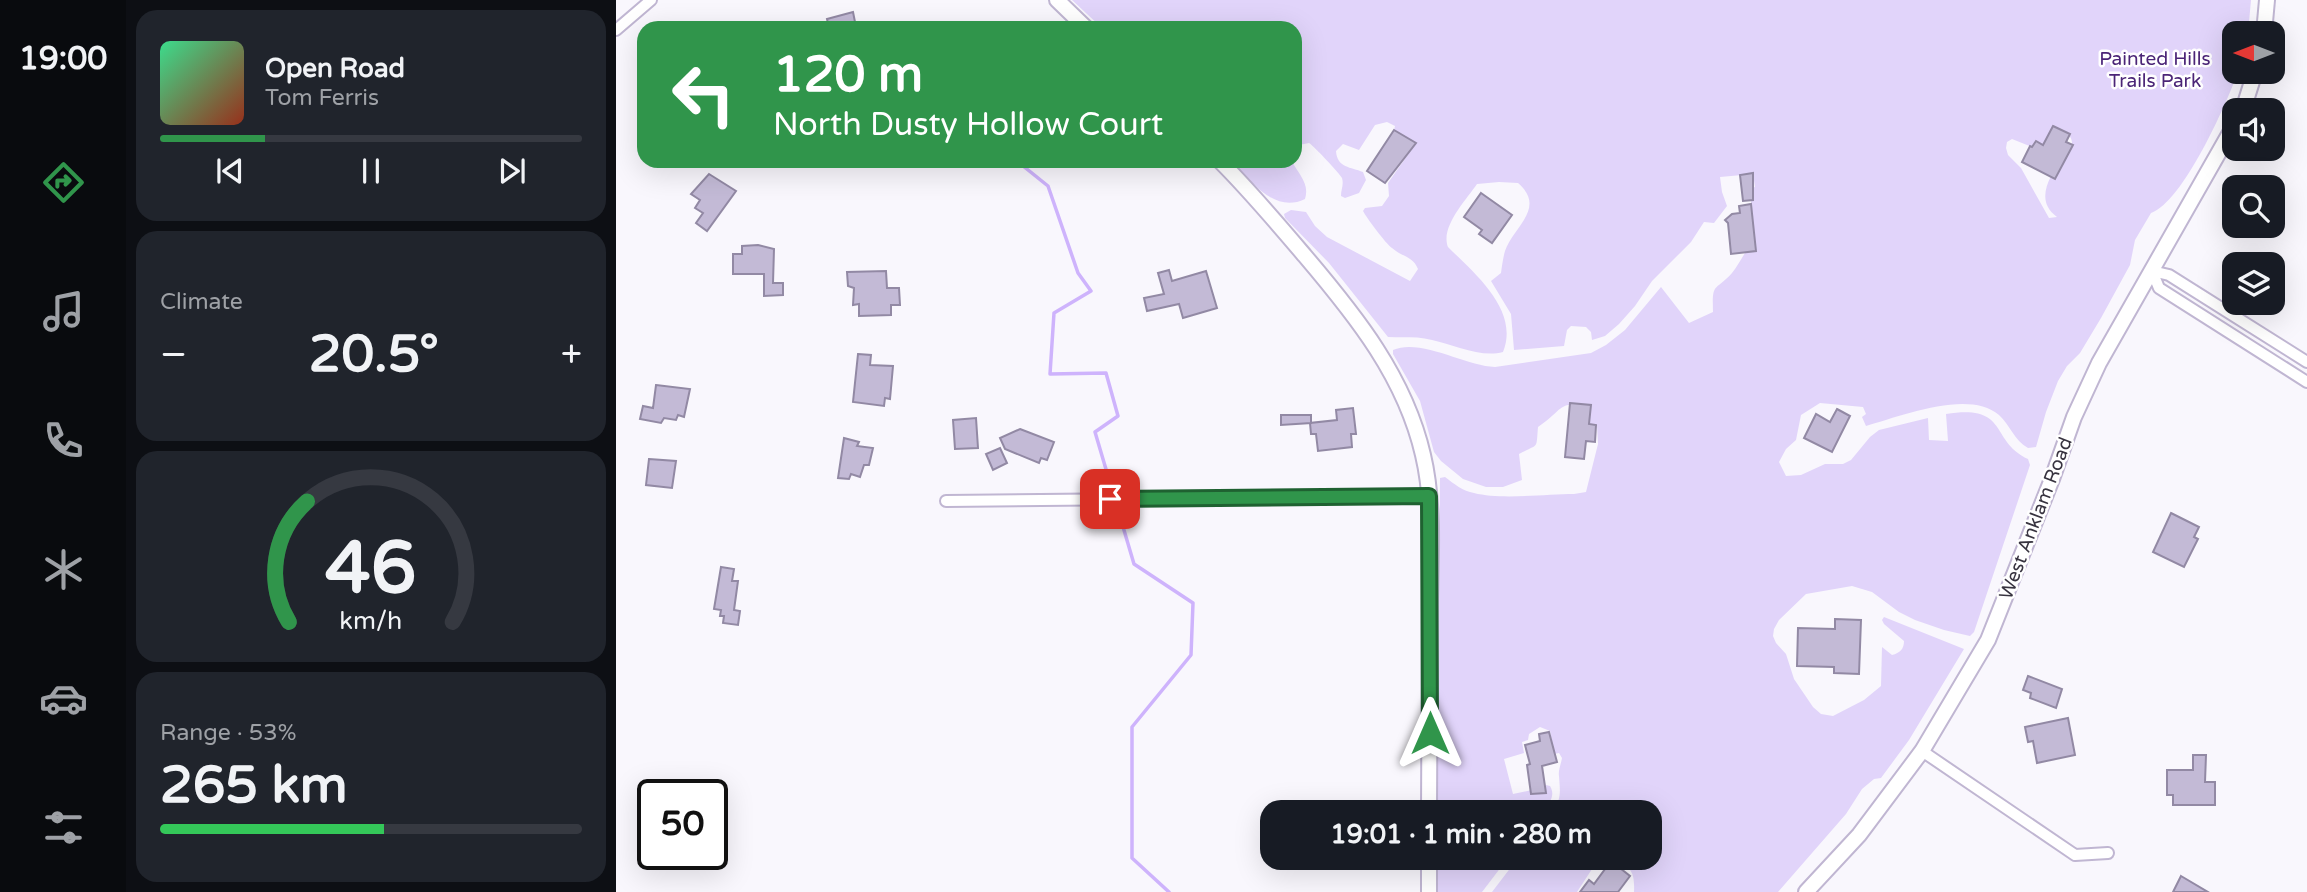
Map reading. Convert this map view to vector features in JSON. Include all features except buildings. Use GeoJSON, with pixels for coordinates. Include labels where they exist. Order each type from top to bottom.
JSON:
{"type":"FeatureCollection","features":[{"type":"Feature","properties":{"kind":"main road"},"geometry":{"type":"LineString","coordinates":[[1058,0],[1079,21]]}},
{"type":"Feature","properties":{"kind":"main road"},"geometry":{"type":"LineString","coordinates":[[2265,21],[2267,0]]}},
{"type":"Feature","properties":{"kind":"main road","name":"West Anklam Road"},"geometry":{"type":"LineString","coordinates":[[1806,892],[1859,835],[1922,751],[1988,640],[2074,417],[2099,363],[2222,146]]}},
{"type":"Feature","properties":{"kind":"main road"},"geometry":{"type":"LineString","coordinates":[[1227,168],[1257,198],[1348,308],[1376,347],[1411,415],[1424,459],[1429,496],[1429,800]]}},
{"type":"Feature","properties":{"kind":"main road"},"geometry":{"type":"LineString","coordinates":[[1429,870],[1429,892]]}},
{"type":"Feature","properties":{"kind":"street"},"geometry":{"type":"LineString","coordinates":[[616,30],[651,0]]}},
{"type":"Feature","properties":{"kind":"street"},"geometry":{"type":"LineString","coordinates":[[2152,271],[2169,275],[2307,362]]}},
{"type":"Feature","properties":{"kind":"street"},"geometry":{"type":"LineString","coordinates":[[2152,271],[2159,288],[2307,382]]}},
{"type":"Feature","properties":{"kind":"street"},"geometry":{"type":"LineString","coordinates":[[946,501],[1429,496]]}},
{"type":"Feature","properties":{"kind":"street"},"geometry":{"type":"LineString","coordinates":[[1922,751],[2075,855],[2108,853]]}},
{"type":"Feature","properties":{"kind":"green space","name":"Painted Hills Trails Park"},"geometry":{"type":"Polygon","coordinates":[[[1072,0],[2251,0],[2249,21],[2222,21],[2222,84],[2233,84],[2227,98],[2222,98],[2222,110],[2214,128],[2176,191],[2151,213],[2135,240],[2130,265],[2080,353],[2067,366],[2058,381],[2036,447],[2028,448],[2023,445],[1999,415],[1970,404],[1934,407],[1866,426],[1862,417],[1866,414],[1863,407],[1820,403],[1801,415],[1796,440],[1786,449],[1779,462],[1786,476],[1801,475],[1825,464],[1843,464],[1851,460],[1879,430],[1928,418],[1929,440],[1948,441],[1946,414],[1966,412],[1990,419],[2008,443],[2028,459],[2030,465],[1974,632],[1970,636],[1915,620],[1872,592],[1852,586],[1806,594],[1779,620],[1773,636],[1786,654],[1794,679],[1813,707],[1821,714],[1833,716],[1864,700],[1881,686],[1882,647],[1892,655],[1902,648],[1904,641],[1884,624],[1884,617],[1964,649],[1909,740],[1881,778],[1874,779],[1862,789],[1846,814],[1778,892],[1634,892],[1634,879],[1630,870],[1662,870],[1662,800],[1558,800],[1562,758],[1559,753],[1554,754],[1550,731],[1540,727],[1529,734],[1528,740],[1522,742],[1524,753],[1504,759],[1513,794],[1532,790],[1533,794],[1546,791],[1546,785],[1552,790],[1550,800],[1437,800],[1440,478],[1445,477],[1466,491],[1485,495],[1523,496],[1586,492],[1598,444],[1597,425],[1589,424],[1591,405],[1572,404],[1561,408],[1538,427],[1535,445],[1519,454],[1522,480],[1503,487],[1486,487],[1463,479],[1434,452],[1420,401],[1393,354],[1393,350],[1417,347],[1495,367],[1591,353],[1625,330],[1661,287],[1689,323],[1713,312],[1716,288],[1732,273],[1745,253],[1756,251],[1751,201],[1752,188],[1755,187],[1753,174],[1720,177],[1727,206],[1714,223],[1704,222],[1691,242],[1652,281],[1635,306],[1605,336],[1592,340],[1591,332],[1586,327],[1571,326],[1567,330],[1564,346],[1514,350],[1511,314],[1491,281],[1501,273],[1505,251],[1529,209],[1529,201],[1526,192],[1518,183],[1477,184],[1455,214],[1446,239],[1448,247],[1492,293],[1500,307],[1507,336],[1503,352],[1486,353],[1426,339],[1388,337],[1329,263],[1285,218],[1284,214],[1291,210],[1306,212],[1315,226],[1327,237],[1410,281],[1418,269],[1416,265],[1389,246],[1363,211],[1365,208],[1382,206],[1389,196],[1388,183],[1416,143],[1394,130],[1395,126],[1387,122],[1375,125],[1359,150],[1343,144],[1336,151],[1339,161],[1363,172],[1366,180],[1359,193],[1345,198],[1341,196],[1342,178],[1309,143],[1302,144],[1302,21],[1094,21],[1072,0]],[[2053,126],[2043,145],[2036,141],[2032,147],[2012,139],[2007,142],[2008,155],[2021,168],[2049,218],[2057,217],[2046,203],[2046,188],[2051,176],[2056,178],[2072,145],[2069,135],[2053,126]]]}},
{"type":"Feature","properties":{"kind":"green space"},"geometry":{"type":"Polygon","coordinates":[[[1238,168],[1296,168],[1305,183],[1305,199],[1283,202],[1273,199],[1255,186],[1238,168]]]}},
{"type":"Feature","properties":{"kind":"green space"},"geometry":{"type":"Polygon","coordinates":[[[1437,870],[1499,870],[1482,892],[1438,892],[1437,870]]]}},
{"type":"Feature","properties":{"kind":"green space"},"geometry":{"type":"Polygon","coordinates":[[[1509,870],[1591,870],[1577,892],[1492,892],[1509,870]]]}},
{"type":"Feature","properties":{"kind":"waterway"},"geometry":{"type":"LineString","coordinates":[[1026,168],[1048,186],[1078,273],[1091,291],[1054,313],[1050,374],[1106,373],[1118,416],[1095,432],[1134,564],[1193,603],[1191,655],[1132,727],[1132,858],[1169,892]]}},
{"type":"Feature","properties":{"kind":"route"},"geometry":{"type":"LineString","coordinates":[[1110,499],[1429,496],[1430,733]]}}]}
